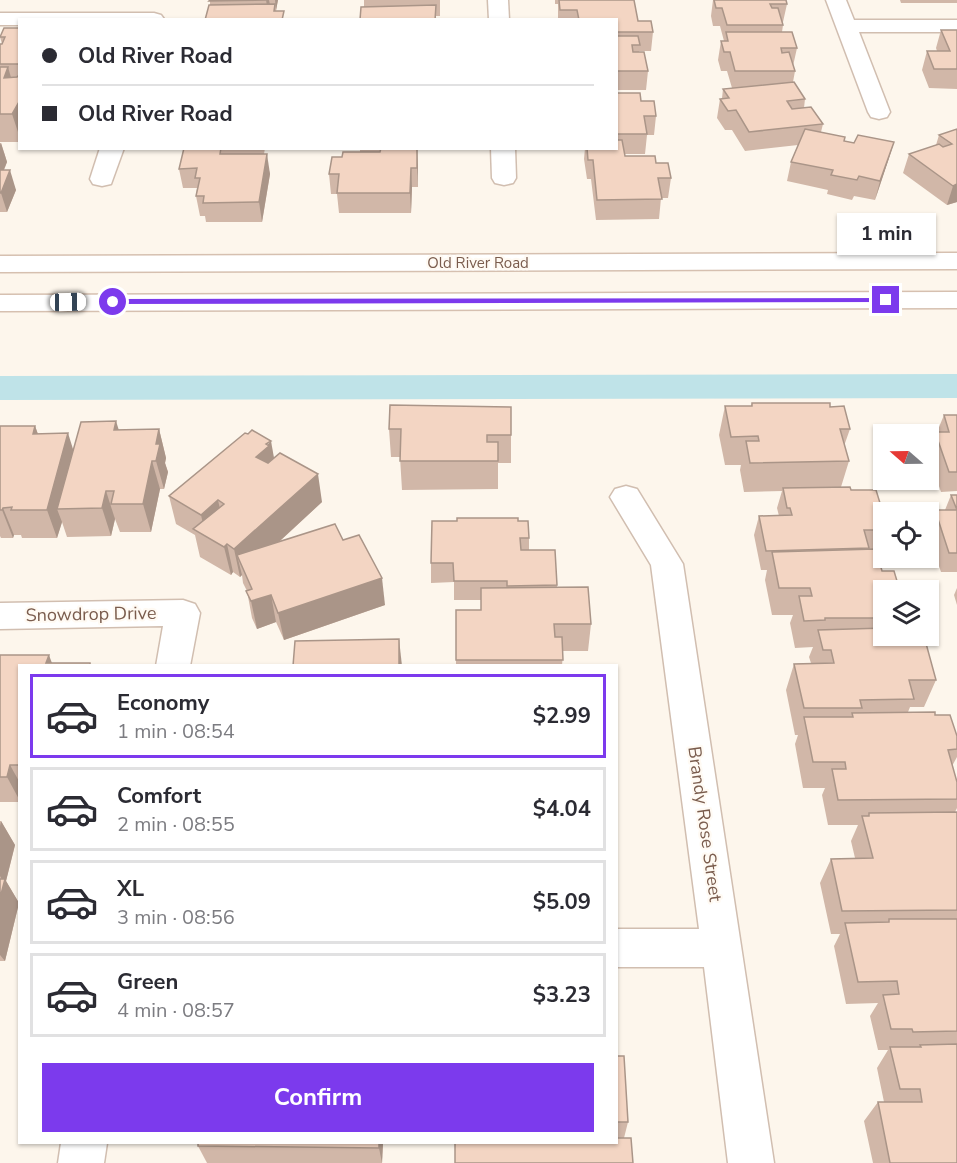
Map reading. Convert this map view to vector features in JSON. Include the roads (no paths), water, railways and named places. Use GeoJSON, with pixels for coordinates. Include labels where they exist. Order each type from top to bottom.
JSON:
{"type":"FeatureCollection","features":[{"type":"Feature","properties":{"kind":"main road"},"geometry":{"type":"LineString","coordinates":[[154,18],[160,0]]}},
{"type":"Feature","properties":{"kind":"main road"},"geometry":{"type":"LineString","coordinates":[[498,0],[499,18]]}},
{"type":"Feature","properties":{"kind":"main road"},"geometry":{"type":"LineString","coordinates":[[836,0],[879,112]]}},
{"type":"Feature","properties":{"kind":"main road"},"geometry":{"type":"LineString","coordinates":[[0,19],[18,19]]}},
{"type":"Feature","properties":{"kind":"main road"},"geometry":{"type":"LineString","coordinates":[[846,26],[957,26]]}},
{"type":"Feature","properties":{"kind":"main road"},"geometry":{"type":"LineString","coordinates":[[102,179],[111,150]]}},
{"type":"Feature","properties":{"kind":"main road"},"geometry":{"type":"LineString","coordinates":[[503,150],[504,178]]}},
{"type":"Feature","properties":{"kind":"main road","name":"Old River Road"},"geometry":{"type":"LineString","coordinates":[[0,264],[957,261]]}},
{"type":"Feature","properties":{"kind":"main road"},"geometry":{"type":"LineString","coordinates":[[0,303],[957,300]]}},
{"type":"Feature","properties":{"kind":"main road","name":"Brandy Rose Street"},"geometry":{"type":"LineString","coordinates":[[626,497],[667,564],[751,1163]]}},
{"type":"Feature","properties":{"kind":"main road","name":"Snowdrop Drive"},"geometry":{"type":"LineString","coordinates":[[0,616],[183,613],[173,664]]}},
{"type":"Feature","properties":{"kind":"main road"},"geometry":{"type":"LineString","coordinates":[[618,948],[722,948]]}},
{"type":"Feature","properties":{"kind":"main road"},"geometry":{"type":"LineString","coordinates":[[81,1163],[84,1144]]}},
{"type":"Feature","properties":{"kind":"waterway"},"geometry":{"type":"LineString","coordinates":[[0,388],[957,386]]}}]}
